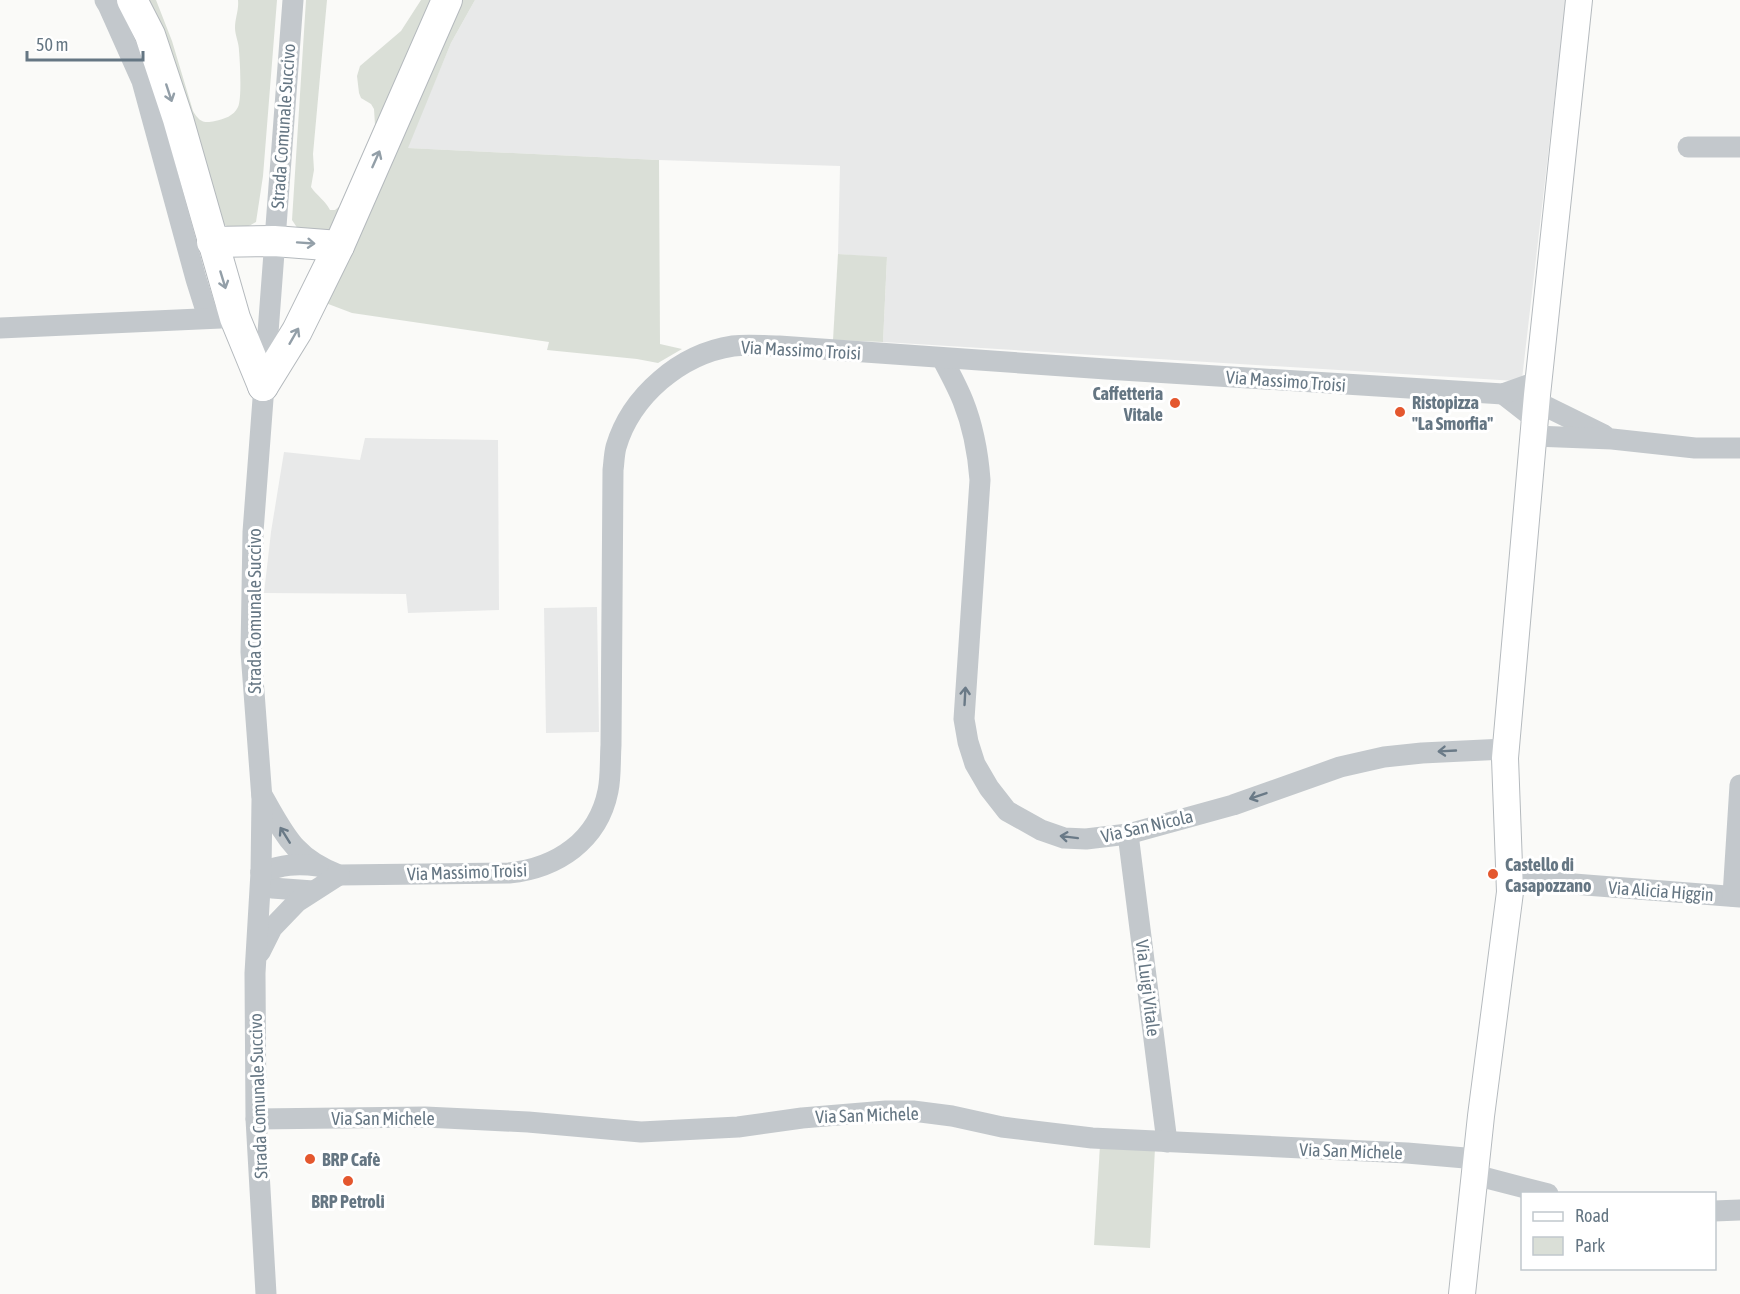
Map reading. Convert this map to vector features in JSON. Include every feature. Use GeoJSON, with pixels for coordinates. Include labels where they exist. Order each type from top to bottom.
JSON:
{"type":"FeatureCollection","features":[{"type":"Feature","properties":{"kind":"highway"},"geometry":{"type":"LineString","coordinates":[[132,0],[150,35],[178,119],[212,242],[222,318],[263,386],[297,331],[339,246],[447,0]]}},
{"type":"Feature","properties":{"kind":"highway"},"geometry":{"type":"LineString","coordinates":[[212,242],[274,241],[339,246]]}},
{"type":"Feature","properties":{"kind":"main road"},"geometry":{"type":"LineString","coordinates":[[1462,1294],[1480,1116],[1510,892],[1505,749],[1536,409],[1578,0]]}},
{"type":"Feature","properties":{"kind":"street"},"geometry":{"type":"LineString","coordinates":[[105,0],[142,81],[196,279],[222,318]]}},
{"type":"Feature","properties":{"kind":"street","name":"Strada Comunale Succivo"},"geometry":{"type":"LineString","coordinates":[[266,1294],[256,1119],[256,960],[262,795],[251,652],[253,532],[293,0]]}},
{"type":"Feature","properties":{"kind":"street"},"geometry":{"type":"LineString","coordinates":[[1688,147],[1740,147]]}},
{"type":"Feature","properties":{"kind":"street"},"geometry":{"type":"LineString","coordinates":[[0,328],[222,318]]}},
{"type":"Feature","properties":{"kind":"street","name":"Via Massimo Troisi"},"geometry":{"type":"LineString","coordinates":[[262,795],[291,844],[307,859],[339,875],[527,872],[562,857],[591,832],[600,816],[608,790],[611,745],[613,470],[616,447],[636,407],[652,389],[669,373],[710,352],[733,346],[779,346],[1503,394],[1536,409]]}},
{"type":"Feature","properties":{"kind":"street","name":"Via San Nicola"},"geometry":{"type":"LineString","coordinates":[[942,358],[962,399],[971,425],[981,480],[964,719],[975,764],[989,788],[1007,811],[1041,830],[1064,838],[1086,839],[1128,834],[1233,805],[1340,767],[1384,757],[1505,749]]}},
{"type":"Feature","properties":{"kind":"street"},"geometry":{"type":"LineString","coordinates":[[1503,394],[1612,439],[1695,448],[1740,448]]}},
{"type":"Feature","properties":{"kind":"street"},"geometry":{"type":"LineString","coordinates":[[1536,409],[1612,439]]}},
{"type":"Feature","properties":{"kind":"street"},"geometry":{"type":"LineString","coordinates":[[1737,897],[1740,785]]}},
{"type":"Feature","properties":{"kind":"street","name":"Via Luigi Vitale"},"geometry":{"type":"LineString","coordinates":[[1128,834],[1167,1142]]}},
{"type":"Feature","properties":{"kind":"street","name":"Via Massimo Troisi"},"geometry":{"type":"LineString","coordinates":[[261,872],[299,863],[318,866]]}},
{"type":"Feature","properties":{"kind":"street"},"geometry":{"type":"LineString","coordinates":[[261,872],[272,888],[313,891]]}},
{"type":"Feature","properties":{"kind":"street"},"geometry":{"type":"LineString","coordinates":[[256,960],[272,928],[297,902],[339,875]]}},
{"type":"Feature","properties":{"kind":"street","name":"Via Alicia Higgin"},"geometry":{"type":"LineString","coordinates":[[1510,879],[1737,897]]}},
{"type":"Feature","properties":{"kind":"street","name":"Via San Michele"},"geometry":{"type":"LineString","coordinates":[[256,1119],[425,1117],[528,1122],[642,1132],[738,1127],[802,1118],[913,1111],[952,1116],[1002,1127],[1092,1138],[1407,1153],[1476,1167],[1543,1192]]}},
{"type":"Feature","properties":{"kind":"street"},"geometry":{"type":"LineString","coordinates":[[1716,1210],[1740,1210]]}},
{"type":"Feature","properties":{"kind":"shaded area"},"geometry":{"type":"Polygon","coordinates":[[[475,0],[1566,0],[1522,379],[1516,381],[883,342],[887,258],[838,254],[840,166],[407,148],[451,43],[475,0]]]}},
{"type":"Feature","properties":{"kind":"shaded area"},"geometry":{"type":"Polygon","coordinates":[[[365,438],[498,440],[499,610],[408,613],[406,594],[264,593],[284,452],[360,460],[365,438]]]}},
{"type":"Feature","properties":{"kind":"shaded area"},"geometry":{"type":"Polygon","coordinates":[[[597,607],[599,732],[546,733],[544,608],[597,607]]]}},
{"type":"Feature","properties":{"kind":"green space"},"geometry":{"type":"Polygon","coordinates":[[[144,0],[156,0],[172,41],[193,111],[199,119],[207,122],[231,115],[239,103],[240,63],[235,28],[238,0],[277,0],[263,176],[256,222],[247,227],[236,229],[222,224],[144,0]]]}},
{"type":"Feature","properties":{"kind":"green space"},"geometry":{"type":"Polygon","coordinates":[[[306,0],[327,0],[311,187],[330,210],[335,210],[340,206],[375,125],[374,109],[371,104],[361,98],[359,93],[357,76],[360,66],[401,31],[421,0],[435,0],[330,234],[300,232],[292,220],[306,0]]]}},
{"type":"Feature","properties":{"kind":"green space"},"geometry":{"type":"Polygon","coordinates":[[[456,0],[475,0],[451,43],[408,148],[659,160],[660,344],[682,349],[658,363],[547,350],[549,342],[352,313],[323,302],[456,0]]]}},
{"type":"Feature","properties":{"kind":"green space"},"geometry":{"type":"Polygon","coordinates":[[[838,254],[887,257],[883,342],[833,340],[838,254]]]}},
{"type":"Feature","properties":{"kind":"green space"},"geometry":{"type":"Polygon","coordinates":[[[1100,1145],[1155,1148],[1150,1248],[1094,1245],[1100,1145]]]}},
{"type":"Feature","properties":{"kind":"place","name":"Caffetteria Vitale"},"geometry":{"type":"Point","coordinates":[1175,403]}},
{"type":"Feature","properties":{"kind":"place","name":"Ristopizza \"La Smorfia\""},"geometry":{"type":"Point","coordinates":[1400,412]}},
{"type":"Feature","properties":{"kind":"place","name":"Castello di Casapozzano"},"geometry":{"type":"Point","coordinates":[1493,874]}},
{"type":"Feature","properties":{"kind":"place","name":"BRP Cafè"},"geometry":{"type":"Point","coordinates":[310,1159]}},
{"type":"Feature","properties":{"kind":"place","name":"BRP Petroli"},"geometry":{"type":"Point","coordinates":[348,1181]}}]}
